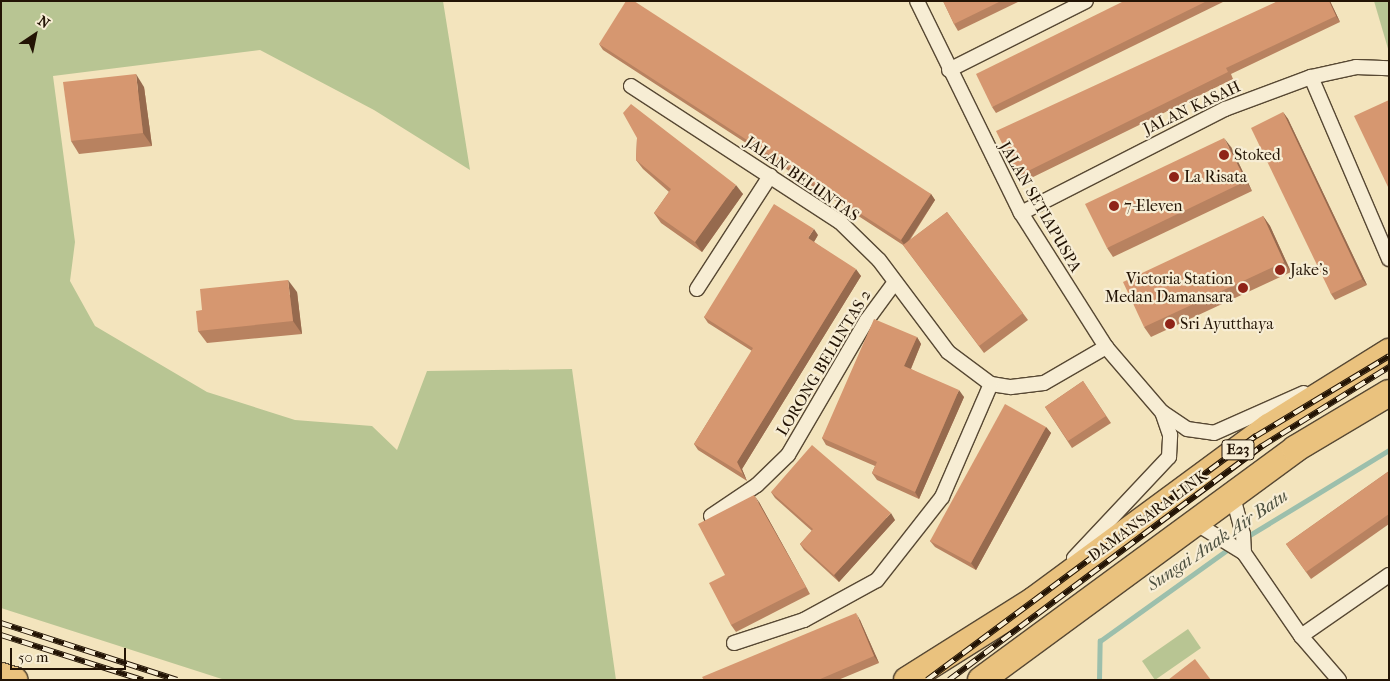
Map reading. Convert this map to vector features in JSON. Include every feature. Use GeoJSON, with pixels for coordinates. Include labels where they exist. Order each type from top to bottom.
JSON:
{"type":"FeatureCollection","features":[{"type":"Feature","properties":{"kind":"highway","name":"DAMANSARA LINK"},"geometry":{"type":"LineString","coordinates":[[906,680],[1034,600],[1269,427],[1389,352]]}},
{"type":"Feature","properties":{"kind":"highway","name":"E23"},"geometry":{"type":"LineString","coordinates":[[981,680],[1197,524],[1295,448],[1389,393]]}},
{"type":"Feature","properties":{"kind":"highway"},"geometry":{"type":"LineString","coordinates":[[1,676],[14,680]]}},
{"type":"Feature","properties":{"kind":"street","name":"JALAN SETIAPUSPA"},"geometry":{"type":"LineString","coordinates":[[917,1],[949,70],[1021,213],[1106,347],[1162,412],[1187,429],[1214,433],[1351,374]]}},
{"type":"Feature","properties":{"kind":"street"},"geometry":{"type":"LineString","coordinates":[[949,70],[1086,1]]}},
{"type":"Feature","properties":{"kind":"street","name":"JALAN KASAH"},"geometry":{"type":"LineString","coordinates":[[1021,213],[1225,109],[1311,77],[1356,67],[1389,68]]}},
{"type":"Feature","properties":{"kind":"street"},"geometry":{"type":"LineString","coordinates":[[1311,77],[1389,259]]}},
{"type":"Feature","properties":{"kind":"street","name":"JALAN BELUNTAS"},"geometry":{"type":"LineString","coordinates":[[631,86],[840,222],[895,282],[948,352],[991,384]]}},
{"type":"Feature","properties":{"kind":"street"},"geometry":{"type":"LineString","coordinates":[[697,289],[770,176]]}},
{"type":"Feature","properties":{"kind":"street","name":"LORONG BELUNTAS 2"},"geometry":{"type":"LineString","coordinates":[[711,516],[757,486],[788,455],[867,320],[895,282]]}},
{"type":"Feature","properties":{"kind":"street"},"geometry":{"type":"LineString","coordinates":[[734,643],[804,620],[877,580],[942,497],[991,384],[1011,387],[1044,382],[1106,347]]}},
{"type":"Feature","properties":{"kind":"street","name":"JALAN SETIAPUSPA"},"geometry":{"type":"LineString","coordinates":[[1034,600],[1169,457],[1170,435],[1162,412]]}},
{"type":"Feature","properties":{"kind":"street"},"geometry":{"type":"LineString","coordinates":[[1232,497],[1239,545],[1301,636],[1339,680]]}},
{"type":"Feature","properties":{"kind":"street"},"geometry":{"type":"LineString","coordinates":[[1197,524],[1239,545]]}},
{"type":"Feature","properties":{"kind":"street"},"geometry":{"type":"LineString","coordinates":[[1301,636],[1389,575]]}},
{"type":"Feature","properties":{"kind":"green space"},"geometry":{"type":"Polygon","coordinates":[[[1,1],[443,1],[470,170],[374,110],[260,50],[53,76],[75,242],[70,281],[95,326],[207,392],[295,420],[372,426],[397,450],[427,371],[572,369],[616,680],[225,680],[1,608],[1,1]]]}},
{"type":"Feature","properties":{"kind":"green space"},"geometry":{"type":"Polygon","coordinates":[[[1374,1],[1389,1],[1389,52],[1374,1]]]}},
{"type":"Feature","properties":{"kind":"green space"},"geometry":{"type":"Polygon","coordinates":[[[1188,629],[1201,648],[1155,680],[1142,661],[1188,629]]]}},
{"type":"Feature","properties":{"kind":"building"},"geometry":{"type":"Polygon","coordinates":[[[626,1],[634,1],[931,194],[901,240],[599,44],[626,1]]]}},
{"type":"Feature","properties":{"kind":"building"},"geometry":{"type":"Polygon","coordinates":[[[943,1],[1001,1],[954,24],[943,1]]]}},
{"type":"Feature","properties":{"kind":"building"},"geometry":{"type":"Polygon","coordinates":[[[1124,1],[1207,1],[992,107],[976,74],[1124,1]]]}},
{"type":"Feature","properties":{"kind":"building"},"geometry":{"type":"Polygon","coordinates":[[[1278,1],[1329,1],[1336,16],[1226,68],[1228,72],[1018,176],[996,131],[1278,1]]]}},
{"type":"Feature","properties":{"kind":"building"},"geometry":{"type":"Polygon","coordinates":[[[136,74],[143,133],[71,141],[63,82],[136,74]]]}},
{"type":"Feature","properties":{"kind":"building"},"geometry":{"type":"Polygon","coordinates":[[[1389,100],[1389,189],[1354,116],[1389,100]]]}},
{"type":"Feature","properties":{"kind":"building"},"geometry":{"type":"Polygon","coordinates":[[[631,104],[736,185],[695,242],[654,213],[671,189],[636,160],[637,138],[623,113],[631,104]]]}},
{"type":"Feature","properties":{"kind":"building"},"geometry":{"type":"Polygon","coordinates":[[[1283,112],[1362,279],[1331,294],[1251,128],[1283,112]]]}},
{"type":"Feature","properties":{"kind":"building"},"geometry":{"type":"Polygon","coordinates":[[[1224,138],[1246,181],[1107,248],[1085,204],[1224,138]]]}},
{"type":"Feature","properties":{"kind":"building"},"geometry":{"type":"Polygon","coordinates":[[[774,204],[814,229],[808,238],[856,269],[737,462],[743,474],[694,444],[753,348],[704,317],[774,204]]]}},
{"type":"Feature","properties":{"kind":"building"},"geometry":{"type":"Polygon","coordinates":[[[947,212],[1023,313],[979,346],[903,245],[947,212]]]}},
{"type":"Feature","properties":{"kind":"building"},"geometry":{"type":"Polygon","coordinates":[[[1263,216],[1284,262],[1144,327],[1123,282],[1263,216]]]}},
{"type":"Feature","properties":{"kind":"building"},"geometry":{"type":"Polygon","coordinates":[[[288,280],[293,321],[198,331],[196,311],[202,310],[200,289],[288,280]]]}},
{"type":"Feature","properties":{"kind":"building"},"geometry":{"type":"Polygon","coordinates":[[[874,319],[917,337],[904,366],[959,390],[915,492],[872,473],[877,462],[822,438],[874,319]]]}},
{"type":"Feature","properties":{"kind":"building"},"geometry":{"type":"Polygon","coordinates":[[[1083,381],[1106,416],[1068,441],[1045,407],[1083,381]]]}},
{"type":"Feature","properties":{"kind":"building"},"geometry":{"type":"Polygon","coordinates":[[[1005,404],[1046,427],[971,563],[930,541],[1005,404]]]}},
{"type":"Feature","properties":{"kind":"building"},"geometry":{"type":"Polygon","coordinates":[[[812,445],[891,513],[834,575],[800,544],[813,529],[771,492],[812,445]]]}},
{"type":"Feature","properties":{"kind":"building"},"geometry":{"type":"Polygon","coordinates":[[[1389,471],[1389,514],[1306,572],[1286,544],[1389,471]]]}},
{"type":"Feature","properties":{"kind":"building"},"geometry":{"type":"Polygon","coordinates":[[[754,495],[806,587],[731,625],[709,583],[725,575],[698,524],[754,495]]]}},
{"type":"Feature","properties":{"kind":"building"},"geometry":{"type":"Polygon","coordinates":[[[856,613],[874,656],[818,680],[704,680],[702,677],[856,613]]]}},
{"type":"Feature","properties":{"kind":"building"},"geometry":{"type":"Polygon","coordinates":[[[1195,659],[1211,680],[1168,680],[1195,659]]]}},
{"type":"Feature","properties":{"kind":"waterway","name":"Sungai Anak Air Batu"},"geometry":{"type":"LineString","coordinates":[[1245,538],[1389,450]]}},
{"type":"Feature","properties":{"kind":"waterway","name":"Sungai Anak Air Batu"},"geometry":{"type":"LineString","coordinates":[[1099,680],[1100,641],[1230,548]]}},
{"type":"Feature","properties":{"kind":"railway"},"geometry":{"type":"LineString","coordinates":[[927,680],[1256,436],[1389,356]]}},
{"type":"Feature","properties":{"kind":"railway"},"geometry":{"type":"LineString","coordinates":[[949,680],[1262,446],[1389,367]]}},
{"type":"Feature","properties":{"kind":"railway"},"geometry":{"type":"LineString","coordinates":[[1,623],[177,680]]}},
{"type":"Feature","properties":{"kind":"railway"},"geometry":{"type":"LineString","coordinates":[[1,635],[143,680]]}},
{"type":"Feature","properties":{"kind":"place","name":"Stoked"},"geometry":{"type":"Point","coordinates":[1224,155]}},
{"type":"Feature","properties":{"kind":"place","name":"La Risata"},"geometry":{"type":"Point","coordinates":[1174,177]}},
{"type":"Feature","properties":{"kind":"place","name":"7-Eleven"},"geometry":{"type":"Point","coordinates":[1114,206]}},
{"type":"Feature","properties":{"kind":"place","name":"Jake's"},"geometry":{"type":"Point","coordinates":[1280,270]}},
{"type":"Feature","properties":{"kind":"place","name":"Victoria Station Medan Damansara"},"geometry":{"type":"Point","coordinates":[1243,288]}},
{"type":"Feature","properties":{"kind":"place","name":"Sri Ayutthaya"},"geometry":{"type":"Point","coordinates":[1170,324]}}]}
